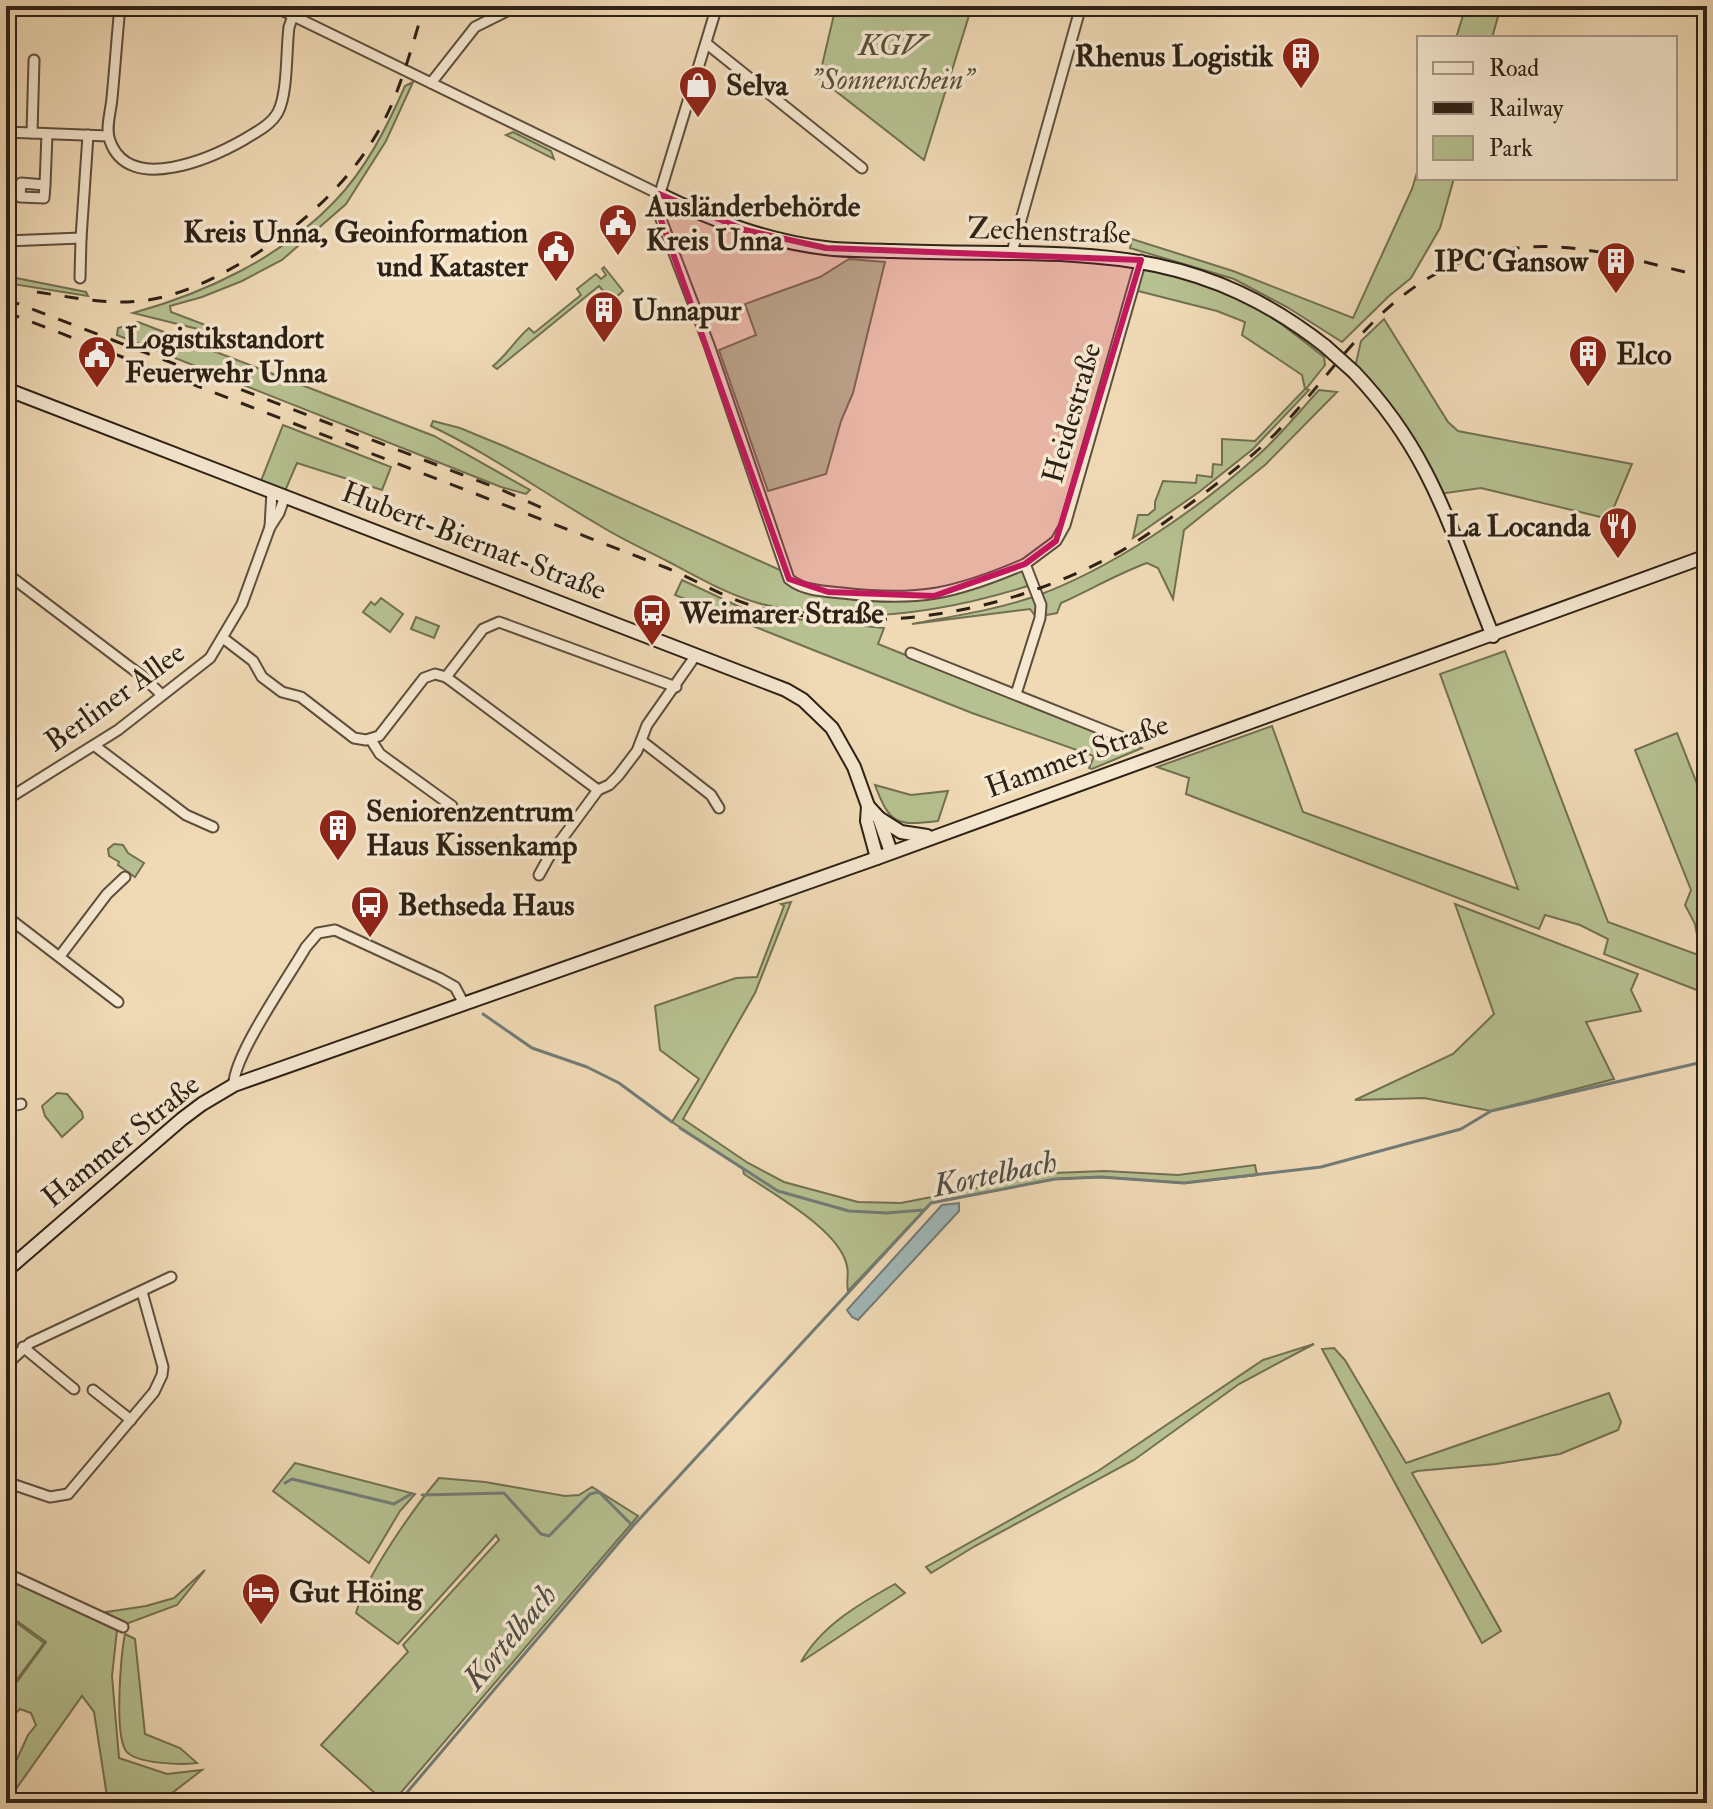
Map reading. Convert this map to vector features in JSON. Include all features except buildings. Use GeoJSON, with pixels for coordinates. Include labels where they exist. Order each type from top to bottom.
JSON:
{"type":"FeatureCollection","features":[{"type":"Feature","properties":{"kind":"street"},"geometry":{"type":"LineString","coordinates":[[120,6],[108,136],[126,162],[142,168],[198,162],[270,123],[281,103],[289,27],[293,16]]}},
{"type":"Feature","properties":{"kind":"street","name":"Zechenstraße"},"geometry":{"type":"LineString","coordinates":[[273,6],[726,224],[799,244],[860,251],[1084,253],[1141,260],[1203,277],[1246,294],[1283,315],[1325,346],[1382,403],[1424,465],[1457,537],[1493,636]]}},
{"type":"Feature","properties":{"kind":"street"},"geometry":{"type":"LineString","coordinates":[[431,83],[475,27],[517,6]]}},
{"type":"Feature","properties":{"kind":"street"},"geometry":{"type":"LineString","coordinates":[[717,6],[656,206],[709,345],[789,579],[799,587],[841,593],[880,597],[934,596],[979,584],[1025,564],[1041,605],[1040,618],[1016,694]]}},
{"type":"Feature","properties":{"kind":"street"},"geometry":{"type":"LineString","coordinates":[[1012,252],[1081,6]]}},
{"type":"Feature","properties":{"kind":"street"},"geometry":{"type":"LineString","coordinates":[[707,44],[862,168]]}},
{"type":"Feature","properties":{"kind":"street"},"geometry":{"type":"LineString","coordinates":[[32,133],[34,60]]}},
{"type":"Feature","properties":{"kind":"street"},"geometry":{"type":"LineString","coordinates":[[6,132],[108,136]]}},
{"type":"Feature","properties":{"kind":"street"},"geometry":{"type":"LineString","coordinates":[[45,185],[47,134]]}},
{"type":"Feature","properties":{"kind":"street"},"geometry":{"type":"LineString","coordinates":[[80,278],[88,135]]}},
{"type":"Feature","properties":{"kind":"street"},"geometry":{"type":"LineString","coordinates":[[6,241],[81,238]]}},
{"type":"Feature","properties":{"kind":"street","name":"Heidestraße"},"geometry":{"type":"LineString","coordinates":[[1025,564],[1056,541],[1065,525],[1141,260]]}},
{"type":"Feature","properties":{"kind":"street","name":"Hubert-Biernat-Straße"},"geometry":{"type":"LineString","coordinates":[[6,389],[786,690],[819,713],[843,744],[868,806],[879,818],[891,852]]}},
{"type":"Feature","properties":{"kind":"street","name":"Berliner Allee"},"geometry":{"type":"LineString","coordinates":[[270,527],[272,491]]}},
{"type":"Feature","properties":{"kind":"street","name":"Berliner Allee"},"geometry":{"type":"LineString","coordinates":[[6,800],[95,746],[204,664],[223,638],[249,590],[270,527],[285,496]]}},
{"type":"Feature","properties":{"kind":"street","name":"Hammer Straße"},"geometry":{"type":"LineString","coordinates":[[6,1271],[182,1119],[234,1085],[877,858],[1707,556]]}},
{"type":"Feature","properties":{"kind":"street"},"geometry":{"type":"LineString","coordinates":[[6,573],[143,677],[162,695]]}},
{"type":"Feature","properties":{"kind":"street"},"geometry":{"type":"LineString","coordinates":[[446,677],[483,629],[499,622],[676,687]]}},
{"type":"Feature","properties":{"kind":"street"},"geometry":{"type":"LineString","coordinates":[[223,638],[253,661],[262,677],[282,692],[301,697],[354,738],[371,740],[379,736],[424,678],[435,674],[446,677],[598,790]]}},
{"type":"Feature","properties":{"kind":"street"},"geometry":{"type":"LineString","coordinates":[[911,653],[1131,741]]}},
{"type":"Feature","properties":{"kind":"street"},"geometry":{"type":"LineString","coordinates":[[539,875],[598,790],[618,776],[643,742],[647,725],[696,655]]}},
{"type":"Feature","properties":{"kind":"street"},"geometry":{"type":"LineString","coordinates":[[371,740],[380,754],[452,806]]}},
{"type":"Feature","properties":{"kind":"street"},"geometry":{"type":"LineString","coordinates":[[643,742],[711,795],[719,808]]}},
{"type":"Feature","properties":{"kind":"street"},"geometry":{"type":"LineString","coordinates":[[95,746],[186,815],[213,827]]}},
{"type":"Feature","properties":{"kind":"street","name":"Hubert-Biernat-Straße"},"geometry":{"type":"LineString","coordinates":[[868,806],[867,821],[877,858]]}},
{"type":"Feature","properties":{"kind":"street"},"geometry":{"type":"LineString","coordinates":[[879,818],[901,832],[933,836]]}},
{"type":"Feature","properties":{"kind":"street"},"geometry":{"type":"LineString","coordinates":[[60,956],[107,894],[125,877]]}},
{"type":"Feature","properties":{"kind":"street"},"geometry":{"type":"LineString","coordinates":[[6,916],[118,1002]]}},
{"type":"Feature","properties":{"kind":"street","name":"Hammer Straße"},"geometry":{"type":"LineString","coordinates":[[234,1085],[234,1076],[245,1051],[306,947],[318,933],[335,930],[366,942],[455,987],[464,1004]]}},
{"type":"Feature","properties":{"kind":"street"},"geometry":{"type":"LineString","coordinates":[[6,1107],[21,1104]]}},
{"type":"Feature","properties":{"kind":"street"},"geometry":{"type":"LineString","coordinates":[[6,1365],[23,1347],[56,1329],[171,1277]]}},
{"type":"Feature","properties":{"kind":"street"},"geometry":{"type":"LineString","coordinates":[[6,1482],[50,1497],[68,1494],[154,1392],[163,1367],[142,1292]]}},
{"type":"Feature","properties":{"kind":"street"},"geometry":{"type":"LineString","coordinates":[[23,1347],[74,1389]]}},
{"type":"Feature","properties":{"kind":"street"},"geometry":{"type":"LineString","coordinates":[[93,1390],[131,1420]]}},
{"type":"Feature","properties":{"kind":"street"},"geometry":{"type":"LineString","coordinates":[[6,1573],[123,1627]]}},
{"type":"Feature","properties":{"kind":"highlighted area"},"geometry":{"type":"Polygon","coordinates":[[[659,194],[745,230],[826,248],[1141,260],[1056,541],[1025,564],[934,596],[828,592],[789,579],[656,206],[659,194]]]}},
{"type":"Feature","properties":{"kind":"green space","name":"KGV \"Sonnenschein\""},"geometry":{"type":"Polygon","coordinates":[[[836,6],[972,6],[924,160],[819,78],[836,6]]]}},
{"type":"Feature","properties":{"kind":"green space"},"geometry":{"type":"Polygon","coordinates":[[[1466,6],[1501,6],[1493,36],[1457,36],[1466,6]]]}},
{"type":"Feature","properties":{"kind":"green space"},"geometry":{"type":"Polygon","coordinates":[[[413,82],[386,141],[346,204],[282,260],[242,281],[170,306],[171,312],[208,326],[206,331],[133,313],[215,284],[267,256],[314,221],[335,201],[366,161],[405,86],[413,82]]]}},
{"type":"Feature","properties":{"kind":"green space"},"geometry":{"type":"Polygon","coordinates":[[[513,132],[551,151],[554,159],[506,135],[513,132]]]}},
{"type":"Feature","properties":{"kind":"green space"},"geometry":{"type":"Polygon","coordinates":[[[1417,173],[1417,180],[1453,180],[1440,228],[1411,278],[1342,342],[1287,307],[1234,279],[1130,248],[1132,239],[1233,271],[1353,318],[1417,173]]]}},
{"type":"Feature","properties":{"kind":"green space"},"geometry":{"type":"Polygon","coordinates":[[[849,259],[885,262],[853,393],[841,421],[826,474],[768,491],[719,350],[756,335],[745,304],[820,277],[849,259]]]}},
{"type":"Feature","properties":{"kind":"green space"},"geometry":{"type":"Polygon","coordinates":[[[1148,266],[1242,299],[1275,319],[1324,357],[1325,365],[1306,389],[1309,390],[1253,449],[1133,538],[1138,515],[1148,515],[1155,509],[1163,481],[1196,483],[1197,475],[1212,477],[1213,464],[1222,465],[1222,439],[1255,441],[1305,389],[1302,375],[1242,335],[1245,322],[1217,311],[1138,291],[1141,272],[1148,266]]]}},
{"type":"Feature","properties":{"kind":"green space"},"geometry":{"type":"Polygon","coordinates":[[[604,267],[623,291],[612,301],[599,286],[497,369],[493,366],[529,328],[534,333],[581,295],[577,289],[596,274],[601,279],[606,275],[602,269],[604,267]]]}},
{"type":"Feature","properties":{"kind":"green space"},"geometry":{"type":"Polygon","coordinates":[[[6,276],[86,292],[88,296],[6,283],[6,276]]]}},
{"type":"Feature","properties":{"kind":"green space"},"geometry":{"type":"Polygon","coordinates":[[[1384,319],[1448,422],[1458,431],[1632,464],[1609,519],[1481,488],[1439,494],[1354,372],[1361,341],[1384,319]]]}},
{"type":"Feature","properties":{"kind":"green space"},"geometry":{"type":"Polygon","coordinates":[[[138,322],[434,436],[530,490],[526,494],[501,487],[117,335],[118,328],[138,322]]]}},
{"type":"Feature","properties":{"kind":"green space"},"geometry":{"type":"Polygon","coordinates":[[[1319,390],[1337,392],[1265,465],[1184,530],[1173,599],[1158,568],[1147,563],[1061,603],[1057,613],[1036,617],[1030,609],[912,624],[1021,601],[1065,584],[1123,554],[1233,477],[1273,441],[1319,390]]]}},
{"type":"Feature","properties":{"kind":"green space"},"geometry":{"type":"Polygon","coordinates":[[[433,421],[460,428],[506,447],[780,570],[799,587],[934,596],[1025,564],[1034,584],[967,602],[898,614],[827,615],[758,603],[712,585],[616,535],[431,426],[433,421]]]}},
{"type":"Feature","properties":{"kind":"green space"},"geometry":{"type":"Polygon","coordinates":[[[283,425],[391,467],[382,490],[297,463],[285,491],[261,481],[283,425]]]}},
{"type":"Feature","properties":{"kind":"green space"},"geometry":{"type":"Polygon","coordinates":[[[682,580],[742,608],[785,618],[884,628],[878,644],[908,656],[911,653],[1142,748],[1089,768],[1094,756],[972,713],[675,595],[682,580]]]}},
{"type":"Feature","properties":{"kind":"green space"},"geometry":{"type":"Polygon","coordinates":[[[381,598],[403,614],[390,632],[363,612],[371,602],[375,605],[381,598]]]}},
{"type":"Feature","properties":{"kind":"green space"},"geometry":{"type":"Polygon","coordinates":[[[416,617],[439,626],[434,638],[411,629],[416,617]]]}},
{"type":"Feature","properties":{"kind":"green space"},"geometry":{"type":"Polygon","coordinates":[[[1505,651],[1608,922],[1701,956],[1695,924],[1685,905],[1691,890],[1635,750],[1677,733],[1707,809],[1707,994],[1604,954],[1608,939],[1580,925],[1545,915],[1539,929],[1186,794],[1189,778],[1157,767],[1272,726],[1303,812],[1518,889],[1440,674],[1505,651]]]}},
{"type":"Feature","properties":{"kind":"green space"},"geometry":{"type":"Polygon","coordinates":[[[875,785],[911,795],[948,791],[938,821],[913,823],[897,820],[891,815],[875,785]]]}},
{"type":"Feature","properties":{"kind":"green space"},"geometry":{"type":"Polygon","coordinates":[[[114,844],[123,845],[128,853],[144,863],[135,877],[109,856],[108,849],[114,844]]]}},
{"type":"Feature","properties":{"kind":"green space"},"geometry":{"type":"Polygon","coordinates":[[[791,902],[755,993],[683,1119],[748,1163],[784,1182],[858,1202],[901,1203],[1053,1173],[1105,1171],[1178,1175],[1255,1165],[1257,1175],[1184,1183],[1101,1177],[1055,1179],[931,1203],[848,1291],[848,1269],[842,1253],[819,1226],[744,1174],[743,1169],[672,1122],[699,1079],[660,1050],[655,1006],[736,978],[757,977],[784,906],[781,904],[791,902]]]}},
{"type":"Feature","properties":{"kind":"green space"},"geometry":{"type":"Polygon","coordinates":[[[1455,904],[1638,974],[1631,990],[1641,1011],[1586,1022],[1614,1079],[1491,1111],[1424,1098],[1355,1100],[1453,1054],[1494,1014],[1455,904]]]}},
{"type":"Feature","properties":{"kind":"green space"},"geometry":{"type":"Polygon","coordinates":[[[57,1093],[67,1094],[82,1112],[83,1118],[62,1137],[45,1116],[42,1106],[57,1093]]]}},
{"type":"Feature","properties":{"kind":"green space"},"geometry":{"type":"Polygon","coordinates":[[[1314,1344],[1239,1384],[1134,1460],[931,1573],[926,1567],[1098,1471],[1263,1360],[1314,1344]]]}},
{"type":"Feature","properties":{"kind":"green space"},"geometry":{"type":"Polygon","coordinates":[[[1334,1348],[1345,1360],[1406,1463],[1609,1393],[1621,1422],[1618,1430],[1560,1454],[1412,1473],[1501,1631],[1482,1643],[1322,1349],[1334,1348]]]}},
{"type":"Feature","properties":{"kind":"green space"},"geometry":{"type":"Polygon","coordinates":[[[295,1463],[415,1494],[400,1511],[369,1563],[273,1491],[295,1463]]]}},
{"type":"Feature","properties":{"kind":"green space"},"geometry":{"type":"Polygon","coordinates":[[[439,1478],[485,1482],[565,1496],[579,1495],[592,1487],[638,1516],[398,1796],[391,1803],[386,1803],[321,1745],[408,1652],[403,1645],[499,1540],[496,1535],[398,1644],[356,1613],[380,1561],[439,1478]]]}},
{"type":"Feature","properties":{"kind":"green space"},"geometry":{"type":"Polygon","coordinates":[[[205,1570],[177,1605],[126,1624],[100,1613],[174,1598],[205,1570]]]}},
{"type":"Feature","properties":{"kind":"green space"},"geometry":{"type":"Polygon","coordinates":[[[6,1577],[117,1630],[112,1676],[119,1758],[167,1774],[202,1770],[159,1803],[108,1803],[94,1712],[82,1696],[6,1803],[6,1783],[28,1735],[36,1725],[31,1713],[20,1709],[6,1723],[6,1697],[46,1642],[6,1613],[6,1577]]]}},
{"type":"Feature","properties":{"kind":"green space"},"geometry":{"type":"Polygon","coordinates":[[[895,1584],[905,1593],[801,1662],[830,1627],[895,1584]]]}},
{"type":"Feature","properties":{"kind":"green space"},"geometry":{"type":"Polygon","coordinates":[[[6,1615],[44,1643],[15,1682],[6,1676],[6,1615]]]}},
{"type":"Feature","properties":{"kind":"green space"},"geometry":{"type":"Polygon","coordinates":[[[125,1634],[135,1639],[145,1734],[180,1748],[197,1763],[149,1761],[126,1751],[119,1712],[125,1634]]]}},
{"type":"Feature","properties":{"kind":"water"},"geometry":{"type":"Polygon","coordinates":[[[959,1203],[959,1211],[858,1320],[852,1317],[847,1310],[942,1205],[959,1203]]]}},
{"type":"Feature","properties":{"kind":"waterway"},"geometry":{"type":"LineString","coordinates":[[483,1014],[532,1048],[587,1067],[619,1083],[672,1122]]}},
{"type":"Feature","properties":{"kind":"waterway","name":"Kortelbach"},"geometry":{"type":"LineString","coordinates":[[398,1803],[633,1526],[931,1203],[1055,1179],[1101,1177],[1184,1183],[1321,1167],[1461,1129],[1491,1111],[1707,1061]]}},
{"type":"Feature","properties":{"kind":"waterway"},"geometry":{"type":"LineString","coordinates":[[680,1128],[778,1191],[849,1211],[887,1213],[923,1210]]}},
{"type":"Feature","properties":{"kind":"waterway"},"geometry":{"type":"LineString","coordinates":[[285,1483],[292,1479],[394,1504],[411,1494]]}},
{"type":"Feature","properties":{"kind":"waterway"},"geometry":{"type":"LineString","coordinates":[[422,1495],[504,1493],[541,1534],[549,1536],[590,1494],[599,1492],[632,1525]]}},
{"type":"Feature","properties":{"kind":"railway"},"geometry":{"type":"LineString","coordinates":[[37,292],[114,302],[154,299],[209,280],[248,259],[293,228],[334,191],[368,148],[394,99],[424,6]]}},
{"type":"Feature","properties":{"kind":"railway"},"geometry":{"type":"LineString","coordinates":[[6,312],[667,568],[737,600],[805,616],[850,620],[941,614],[986,604],[1030,592],[1124,549],[1180,511],[1249,457],[1276,433],[1371,324],[1424,281],[1456,264],[1494,252],[1521,248],[1575,248],[1707,277]]}},
{"type":"Feature","properties":{"kind":"railway"},"geometry":{"type":"LineString","coordinates":[[6,299],[502,490],[551,512]]}},
{"type":"Feature","properties":{"kind":"place","name":"Rhenus Logistik"},"geometry":{"type":"Point","coordinates":[1301,90]}},
{"type":"Feature","properties":{"kind":"place","name":"Selva"},"geometry":{"type":"Point","coordinates":[698,119]}},
{"type":"Feature","properties":{"kind":"place","name":"Ausländerbehörde Kreis Unna"},"geometry":{"type":"Point","coordinates":[618,257]}},
{"type":"Feature","properties":{"kind":"place","name":"Kreis Unna, Geoinformation und Kataster"},"geometry":{"type":"Point","coordinates":[556,283]}},
{"type":"Feature","properties":{"kind":"place","name":"IPC Gansow"},"geometry":{"type":"Point","coordinates":[1616,295]}},
{"type":"Feature","properties":{"kind":"place","name":"Unnapur"},"geometry":{"type":"Point","coordinates":[604,344]}},
{"type":"Feature","properties":{"kind":"place","name":"Elco"},"geometry":{"type":"Point","coordinates":[1588,388]}},
{"type":"Feature","properties":{"kind":"place","name":"Logistikstandort Feuerwehr Unna"},"geometry":{"type":"Point","coordinates":[97,389]}},
{"type":"Feature","properties":{"kind":"place","name":"La Locanda"},"geometry":{"type":"Point","coordinates":[1618,560]}},
{"type":"Feature","properties":{"kind":"place","name":"Weimarer Straße"},"geometry":{"type":"Point","coordinates":[652,647]}},
{"type":"Feature","properties":{"kind":"place","name":"Seniorenzentrum Haus Kissenkamp"},"geometry":{"type":"Point","coordinates":[338,862]}},
{"type":"Feature","properties":{"kind":"place","name":"Bethseda Haus"},"geometry":{"type":"Point","coordinates":[370,939]}},
{"type":"Feature","properties":{"kind":"place","name":"Gut Höing"},"geometry":{"type":"Point","coordinates":[261,1626]}}]}
